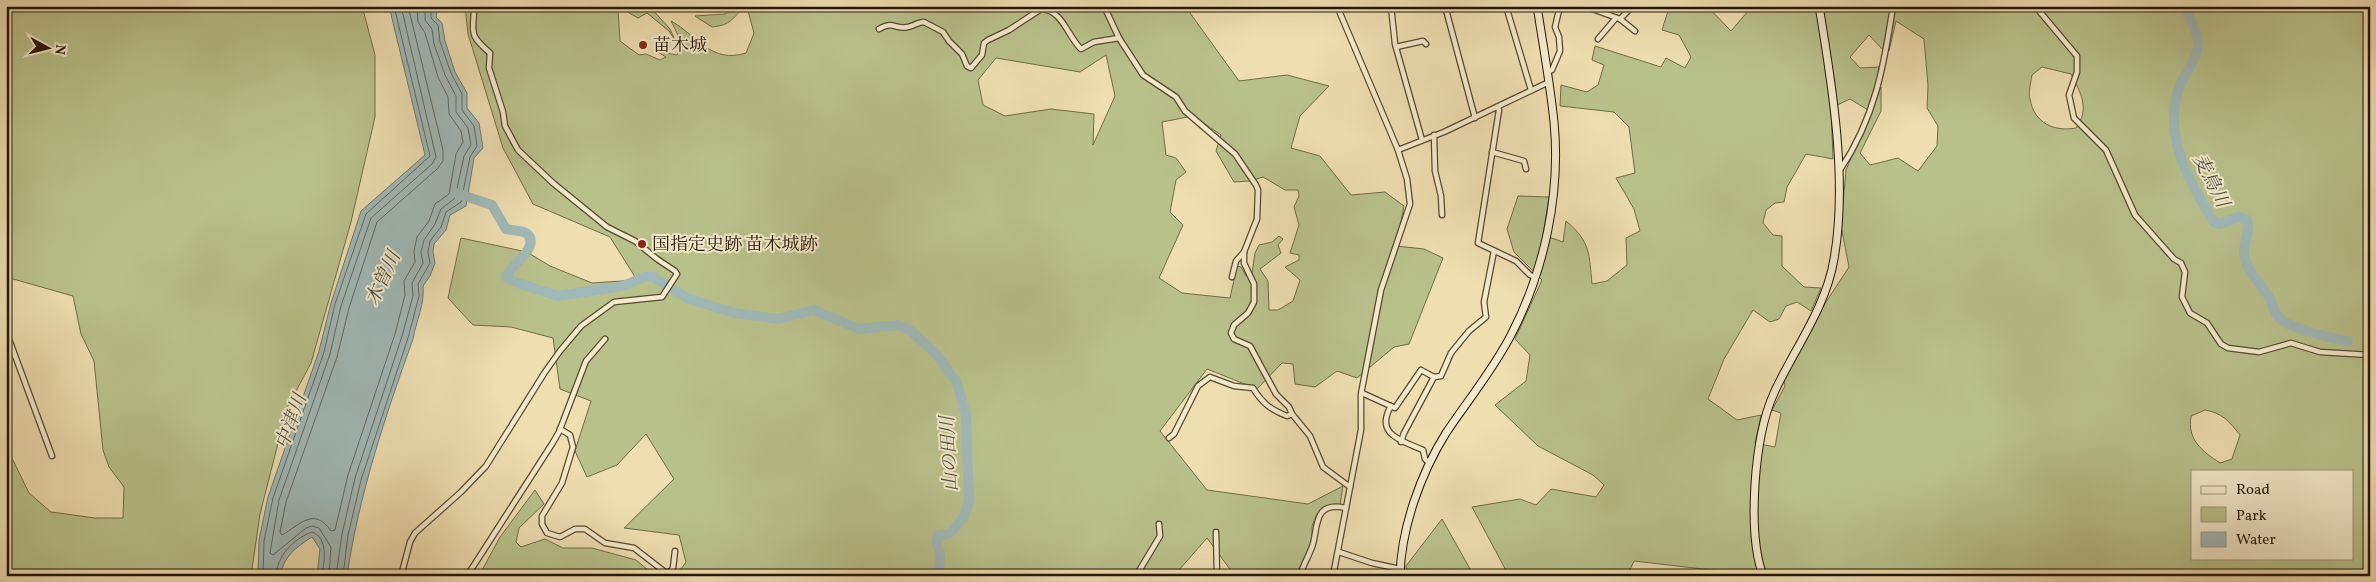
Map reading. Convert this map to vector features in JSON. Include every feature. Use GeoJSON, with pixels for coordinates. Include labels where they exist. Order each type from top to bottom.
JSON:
{"type":"FeatureCollection","features":[{"type":"Feature","properties":{"kind":"street"},"geometry":{"type":"LineString","coordinates":[[400,576],[410,542],[415,533],[461,492],[486,466],[550,365],[581,326],[614,302],[635,301],[664,295],[676,271],[657,259],[635,241],[607,227],[518,150],[505,126],[493,74],[489,68],[490,53],[478,44],[473,32],[474,6]]}},
{"type":"Feature","properties":{"kind":"street"},"geometry":{"type":"LineString","coordinates":[[1104,6],[1119,38],[1143,75],[1176,97],[1185,111],[1235,154],[1256,185],[1258,190],[1257,220],[1244,252],[1236,261],[1232,278]]}},
{"type":"Feature","properties":{"kind":"street"},"geometry":{"type":"LineString","coordinates":[[1333,576],[1361,430],[1362,393],[1381,290],[1410,204],[1407,179],[1398,150],[1338,6]]}},
{"type":"Feature","properties":{"kind":"street"},"geometry":{"type":"LineString","coordinates":[[1390,6],[1396,47],[1422,140]]}},
{"type":"Feature","properties":{"kind":"street"},"geometry":{"type":"LineString","coordinates":[[1463,6],[1445,9],[1475,118]]}},
{"type":"Feature","properties":{"kind":"street"},"geometry":{"type":"LineString","coordinates":[[1506,6],[1531,90]]}},
{"type":"Feature","properties":{"kind":"street"},"geometry":{"type":"LineString","coordinates":[[1339,552],[1400,572],[1413,508],[1430,464],[1446,433],[1511,335],[1535,276],[1549,221],[1554,187],[1554,124],[1537,6]]}},
{"type":"Feature","properties":{"kind":"street"},"geometry":{"type":"LineString","coordinates":[[1547,72],[1552,70],[1560,51],[1559,37],[1555,27],[1560,6]]}},
{"type":"Feature","properties":{"kind":"street"},"geometry":{"type":"LineString","coordinates":[[1584,6],[1618,18],[1635,31]]}},
{"type":"Feature","properties":{"kind":"street"},"geometry":{"type":"LineString","coordinates":[[1598,38],[1633,6]]}},
{"type":"Feature","properties":{"kind":"street"},"geometry":{"type":"LineString","coordinates":[[1763,576],[1758,561],[1754,530],[1759,445],[1764,422],[1774,393],[1819,307],[1831,275],[1837,242],[1838,172],[1831,84],[1819,6]]}},
{"type":"Feature","properties":{"kind":"street"},"geometry":{"type":"LineString","coordinates":[[1838,172],[1848,158],[1878,91],[1893,6]]}},
{"type":"Feature","properties":{"kind":"street"},"geometry":{"type":"LineString","coordinates":[[2035,6],[2077,56],[2077,72],[2069,95],[2074,118],[2106,150],[2135,215],[2183,267],[2185,272],[2182,297],[2190,313],[2207,323],[2221,344],[2241,351],[2259,352],[2291,343],[2320,352],[2370,355]]}},
{"type":"Feature","properties":{"kind":"street"},"geometry":{"type":"LineString","coordinates":[[879,29],[887,24],[907,28],[924,22],[943,32],[948,41],[962,54],[967,66],[971,68],[982,55],[984,43],[1009,30],[1040,9],[1050,10],[1058,17],[1082,49],[1094,42],[1119,38]]}},
{"type":"Feature","properties":{"kind":"street"},"geometry":{"type":"LineString","coordinates":[[1396,47],[1423,41],[1426,44]]}},
{"type":"Feature","properties":{"kind":"street"},"geometry":{"type":"LineString","coordinates":[[1398,150],[1475,118],[1549,82]]}},
{"type":"Feature","properties":{"kind":"street"},"geometry":{"type":"LineString","coordinates":[[1498,107],[1478,243],[1516,261],[1530,275],[1535,276]]}},
{"type":"Feature","properties":{"kind":"street"},"geometry":{"type":"LineString","coordinates":[[1434,135],[1435,171],[1441,196],[1442,215]]}},
{"type":"Feature","properties":{"kind":"street"},"geometry":{"type":"LineString","coordinates":[[1492,152],[1524,161],[1526,169]]}},
{"type":"Feature","properties":{"kind":"street"},"geometry":{"type":"LineString","coordinates":[[1362,393],[1395,408],[1421,370],[1434,377],[1440,376],[1452,353],[1469,330],[1486,317],[1484,302],[1494,251]]}},
{"type":"Feature","properties":{"kind":"street"},"geometry":{"type":"LineString","coordinates":[[1244,252],[1244,263],[1254,284],[1254,302],[1248,313],[1234,326],[1231,333],[1234,339],[1250,346],[1276,394],[1289,407],[1292,414],[1310,436],[1323,467],[1350,487]]}},
{"type":"Feature","properties":{"kind":"street"},"geometry":{"type":"LineString","coordinates":[[6,331],[52,456]]}},
{"type":"Feature","properties":{"kind":"street"},"geometry":{"type":"LineString","coordinates":[[467,576],[560,429],[586,361],[605,339]]}},
{"type":"Feature","properties":{"kind":"street"},"geometry":{"type":"LineString","coordinates":[[1169,438],[1174,434],[1198,386],[1210,377],[1234,386],[1253,388],[1260,399],[1270,408],[1287,416],[1292,414]]}},
{"type":"Feature","properties":{"kind":"street"},"geometry":{"type":"LineString","coordinates":[[1401,442],[1434,377]]}},
{"type":"Feature","properties":{"kind":"street"},"geometry":{"type":"LineString","coordinates":[[1391,406],[1387,415],[1387,424],[1392,436],[1401,442],[1423,450],[1425,459],[1430,464]]}},
{"type":"Feature","properties":{"kind":"street"},"geometry":{"type":"LineString","coordinates":[[560,429],[570,435],[573,447],[562,483],[543,513],[542,524],[544,530],[549,534],[560,537],[575,529],[585,529],[605,544],[634,548],[668,574],[673,568],[675,551]]}},
{"type":"Feature","properties":{"kind":"street"},"geometry":{"type":"LineString","coordinates":[[1297,576],[1301,573],[1312,545],[1316,519],[1326,509],[1338,506],[1346,508]]}},
{"type":"Feature","properties":{"kind":"street"},"geometry":{"type":"LineString","coordinates":[[1136,576],[1160,536],[1159,524]]}},
{"type":"Feature","properties":{"kind":"street"},"geometry":{"type":"LineString","coordinates":[[1216,532],[1217,576]]}},
{"type":"Feature","properties":{"kind":"green space"},"geometry":{"type":"Polygon","coordinates":[[[6,6],[362,6],[375,55],[375,117],[351,222],[311,363],[287,408],[260,514],[251,576],[6,576],[6,446],[29,493],[51,512],[95,518],[123,518],[124,487],[109,467],[103,450],[94,361],[81,334],[73,296],[6,277],[6,6]]]}},
{"type":"Feature","properties":{"kind":"green space"},"geometry":{"type":"Polygon","coordinates":[[[465,6],[649,6],[670,29],[675,40],[669,31],[647,13],[638,18],[624,10],[618,10],[620,41],[639,55],[646,54],[660,60],[666,57],[656,51],[677,55],[679,50],[678,38],[671,21],[714,52],[723,55],[746,53],[754,33],[748,11],[750,6],[1192,6],[1190,13],[1239,81],[1287,75],[1329,86],[1300,116],[1291,148],[1320,156],[1351,195],[1385,192],[1404,206],[1396,246],[1424,249],[1443,258],[1409,344],[1394,347],[1357,378],[1337,371],[1315,387],[1295,384],[1293,364],[1282,363],[1257,389],[1207,369],[1160,431],[1207,490],[1308,504],[1343,486],[1340,505],[1326,507],[1317,514],[1312,526],[1312,540],[1296,576],[1235,576],[1207,538],[1179,570],[1151,570],[1148,576],[676,576],[686,562],[679,535],[624,528],[674,479],[646,434],[617,465],[587,477],[575,451],[591,401],[560,389],[553,338],[511,327],[473,325],[448,298],[461,238],[527,252],[550,266],[592,283],[637,280],[610,237],[533,204],[503,148],[468,34],[465,6]],[[1106,55],[1080,72],[996,58],[978,80],[983,105],[1005,116],[1051,109],[1094,114],[1093,145],[1115,96],[1106,55]],[[1193,116],[1162,122],[1166,155],[1176,158],[1186,172],[1176,180],[1170,212],[1183,225],[1159,278],[1182,293],[1230,298],[1237,266],[1241,267],[1246,276],[1252,273],[1255,253],[1259,245],[1272,242],[1279,236],[1283,239],[1278,245],[1281,253],[1260,269],[1268,281],[1269,310],[1278,310],[1293,301],[1300,280],[1285,267],[1299,260],[1299,255],[1290,253],[1299,225],[1294,207],[1299,196],[1298,190],[1285,190],[1263,177],[1250,181],[1234,182],[1216,151],[1221,135],[1193,116]]]}},
{"type":"Feature","properties":{"kind":"green space"},"geometry":{"type":"Polygon","coordinates":[[[740,6],[745,6],[731,21],[723,25],[712,27],[695,16],[725,14],[740,6]]]}},
{"type":"Feature","properties":{"kind":"green space"},"geometry":{"type":"Polygon","coordinates":[[[1664,6],[1707,6],[1731,31],[1749,10],[1748,6],[2370,6],[2370,576],[1737,576],[1737,573],[1634,561],[1627,576],[1509,576],[1472,507],[1520,499],[1536,505],[1551,489],[1596,497],[1604,485],[1593,475],[1538,446],[1495,405],[1526,381],[1530,355],[1515,339],[1542,280],[1514,252],[1507,229],[1518,196],[1549,197],[1543,235],[1563,242],[1566,221],[1580,235],[1589,256],[1592,284],[1607,281],[1627,265],[1626,238],[1640,231],[1634,209],[1616,178],[1635,173],[1629,127],[1614,112],[1560,106],[1561,85],[1587,92],[1598,85],[1604,65],[1592,60],[1595,46],[1661,67],[1666,58],[1685,68],[1691,57],[1679,35],[1662,30],[1668,11],[1664,6]],[[1896,21],[1889,51],[1884,51],[1869,35],[1850,57],[1860,68],[1879,67],[1879,83],[1868,110],[1850,99],[1831,108],[1833,159],[1806,154],[1787,187],[1784,202],[1775,203],[1766,210],[1763,223],[1773,235],[1782,236],[1782,266],[1804,287],[1821,288],[1811,311],[1797,302],[1786,306],[1779,319],[1770,322],[1753,310],[1724,359],[1708,399],[1737,420],[1761,415],[1755,443],[1775,447],[1781,413],[1772,410],[1785,386],[1784,380],[1826,302],[1849,267],[1841,226],[1846,170],[1881,87],[1881,111],[1860,153],[1870,165],[1898,158],[1918,171],[1937,146],[1938,126],[1927,108],[1928,86],[1924,39],[1896,21]],[[2042,67],[2032,75],[2029,96],[2032,107],[2046,124],[2060,129],[2076,128],[2083,114],[2083,108],[2081,94],[2071,74],[2042,67]],[[2205,410],[2191,416],[2191,432],[2197,444],[2220,463],[2232,459],[2240,435],[2225,418],[2205,410]]]}},
{"type":"Feature","properties":{"kind":"green space"},"geometry":{"type":"Polygon","coordinates":[[[535,490],[544,504],[519,528],[516,542],[521,547],[545,539],[563,548],[592,548],[636,560],[655,576],[479,576],[500,537],[535,490]]]}},
{"type":"Feature","properties":{"kind":"green space"},"geometry":{"type":"Polygon","coordinates":[[[1442,519],[1474,576],[1407,576],[1406,566],[1442,519]]]}},
{"type":"Feature","properties":{"kind":"water","name":"木曽川"},"geometry":{"type":"Polygon","coordinates":[[[389,6],[435,6],[437,11],[436,17],[442,23],[445,41],[455,72],[467,93],[467,108],[479,123],[483,148],[474,158],[466,206],[450,215],[446,230],[434,244],[435,263],[430,276],[423,286],[422,306],[413,339],[374,456],[358,515],[347,576],[317,576],[320,549],[312,537],[291,553],[284,563],[280,576],[258,576],[259,540],[268,497],[319,351],[331,303],[361,211],[425,155],[389,6]]]}},
{"type":"Feature","properties":{"kind":"waterway","name":"麦鳥川"},"geometry":{"type":"LineString","coordinates":[[2185,6],[2196,33],[2198,48],[2178,91],[2174,108],[2174,125],[2177,143],[2189,177],[2214,222],[2220,224],[2238,217],[2247,220],[2245,260],[2253,276],[2269,297],[2279,318],[2292,326],[2348,341]]}},
{"type":"Feature","properties":{"kind":"waterway","name":"山の田川"},"geometry":{"type":"LineString","coordinates":[[456,193],[492,205],[506,229],[524,232],[530,238],[528,250],[506,277],[512,281],[558,296],[623,286],[644,277],[653,277],[689,299],[735,313],[778,319],[814,310],[859,329],[899,325],[911,331],[937,355],[957,383],[966,415],[969,502],[964,517],[950,533],[937,536],[937,545],[940,553],[939,576]]}},
{"type":"Feature","properties":{"kind":"place","name":"苗木城"},"geometry":{"type":"Point","coordinates":[643,45]}},
{"type":"Feature","properties":{"kind":"place","name":"国指定史跡 苗木城跡"},"geometry":{"type":"Point","coordinates":[642,244]}},
{"type":"Feature","properties":{"kind":"water label","name":"中津川"},"geometry":{"type":"Point","coordinates":[290,421]}}]}
